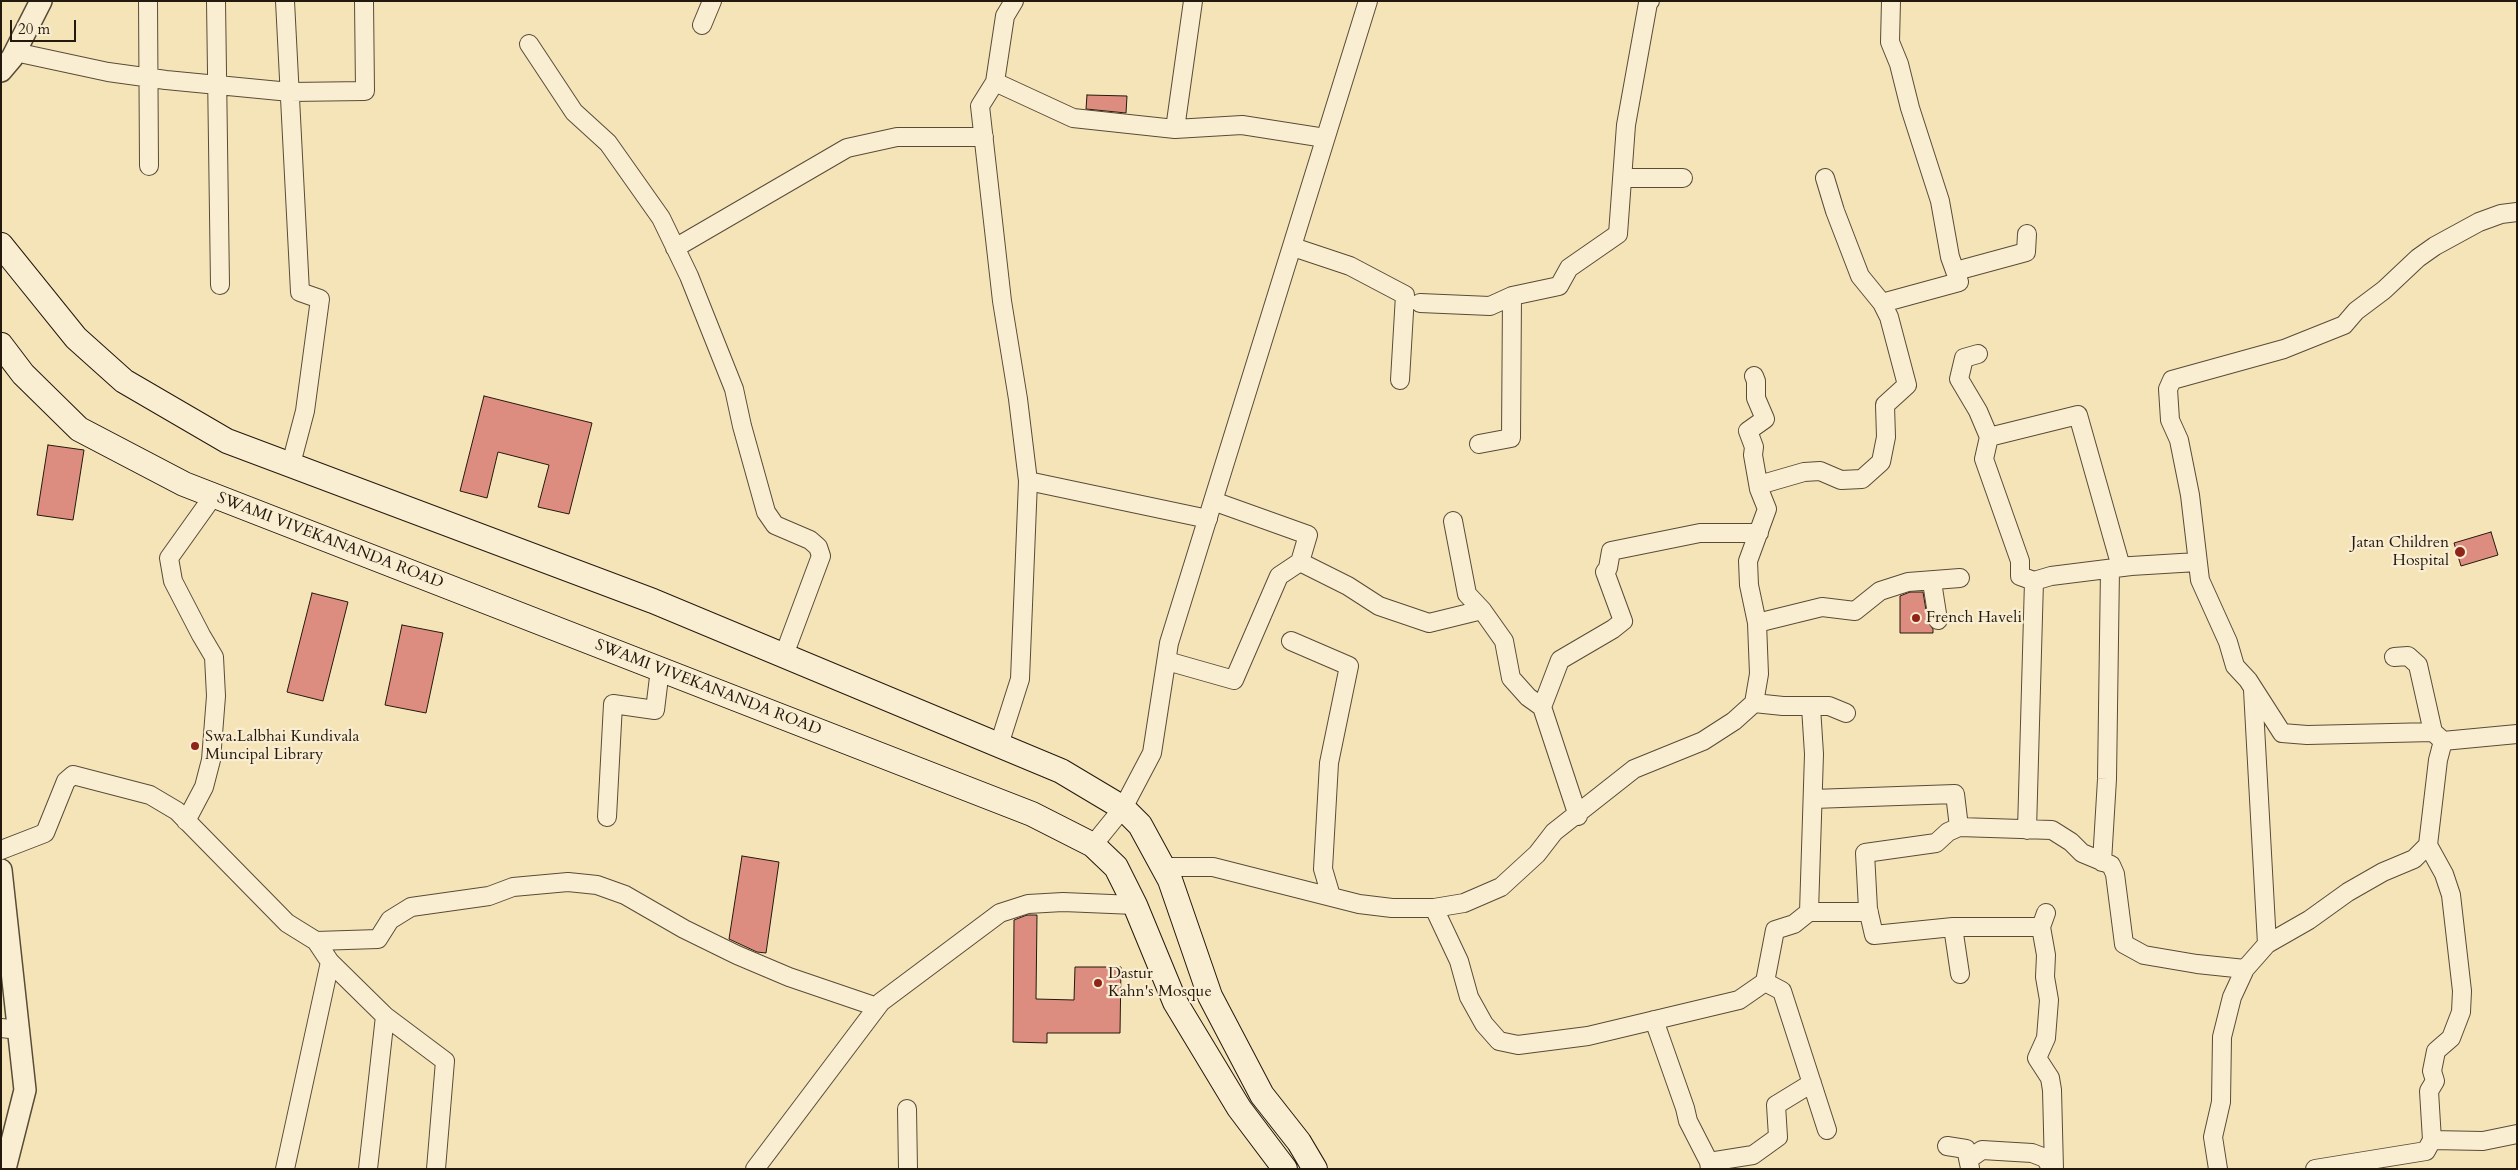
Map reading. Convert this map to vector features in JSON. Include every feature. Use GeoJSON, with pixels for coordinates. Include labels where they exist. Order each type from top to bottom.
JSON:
{"type":"FeatureCollection","features":[{"type":"Feature","properties":{"kind":"main road"},"geometry":{"type":"LineString","coordinates":[[1,245],[76,338],[124,381],[227,441],[653,601],[1061,771],[1123,808],[1140,825],[1170,880],[1210,996],[1262,1095],[1299,1142],[1315,1169]]}},
{"type":"Feature","properties":{"kind":"main road","name":"SWAMI VIVEKANANDA ROAD"},"geometry":{"type":"LineString","coordinates":[[1,345],[23,374],[79,429],[184,484],[1032,814],[1092,845],[1116,867],[1135,905],[1175,1002],[1239,1108],[1285,1169]]}},
{"type":"Feature","properties":{"kind":"street"},"geometry":{"type":"LineString","coordinates":[[1,71],[15,52],[40,1]]}},
{"type":"Feature","properties":{"kind":"street"},"geometry":{"type":"LineString","coordinates":[[148,1],[149,166]]}},
{"type":"Feature","properties":{"kind":"street"},"geometry":{"type":"LineString","coordinates":[[216,1],[220,285]]}},
{"type":"Feature","properties":{"kind":"street"},"geometry":{"type":"LineString","coordinates":[[286,1],[300,292],[320,299],[305,411],[291,464]]}},
{"type":"Feature","properties":{"kind":"street"},"geometry":{"type":"LineString","coordinates":[[15,52],[108,72],[218,86],[290,92],[365,91],[364,1]]}},
{"type":"Feature","properties":{"kind":"street"},"geometry":{"type":"LineString","coordinates":[[702,25],[712,1]]}},
{"type":"Feature","properties":{"kind":"street"},"geometry":{"type":"LineString","coordinates":[[1000,745],[1020,679],[1028,481],[1002,301],[980,106],[995,82],[1004,16],[1014,1]]}},
{"type":"Feature","properties":{"kind":"street"},"geometry":{"type":"LineString","coordinates":[[1175,130],[1193,1]]}},
{"type":"Feature","properties":{"kind":"street"},"geometry":{"type":"LineString","coordinates":[[1092,845],[1123,808],[1152,753],[1169,643],[1368,1]]}},
{"type":"Feature","properties":{"kind":"street"},"geometry":{"type":"LineString","coordinates":[[1420,303],[1490,306],[1512,296],[1559,286],[1569,268],[1618,234],[1626,125],[1648,3],[1650,1]]}},
{"type":"Feature","properties":{"kind":"street"},"geometry":{"type":"LineString","coordinates":[[1882,304],[1959,282],[1950,257],[1940,201],[1910,108],[1899,64],[1890,42],[1891,1]]}},
{"type":"Feature","properties":{"kind":"street"},"geometry":{"type":"LineString","coordinates":[[529,44],[574,112],[608,143],[661,218],[689,276],[734,389],[766,512],[775,525],[810,540],[818,547],[821,556],[784,655]]}},
{"type":"Feature","properties":{"kind":"street"},"geometry":{"type":"LineString","coordinates":[[995,82],[1072,118],[1175,130],[1242,125],[1325,138]]}},
{"type":"Feature","properties":{"kind":"street"},"geometry":{"type":"LineString","coordinates":[[675,248],[847,148],[897,138],[984,137]]}},
{"type":"Feature","properties":{"kind":"street"},"geometry":{"type":"LineString","coordinates":[[1622,178],[1683,178]]}},
{"type":"Feature","properties":{"kind":"street"},"geometry":{"type":"LineString","coordinates":[[1759,485],[1804,472],[1820,471],[1841,480],[1862,479],[1881,462],[1886,437],[1885,405],[1907,385],[1889,317],[1882,304],[1860,276],[1835,211],[1825,178]]}},
{"type":"Feature","properties":{"kind":"street"},"geometry":{"type":"LineString","coordinates":[[2517,212],[2501,214],[2479,222],[2441,242],[2418,258],[2384,290],[2356,311],[2344,325],[2284,349],[2172,380],[2168,389],[2170,420],[2184,460],[2197,551],[2196,562],[2200,580],[2228,642],[2235,666],[2253,688],[2282,733],[2438,737],[2517,734]]}},
{"type":"Feature","properties":{"kind":"street"},"geometry":{"type":"LineString","coordinates":[[1956,271],[2026,252],[2027,234]]}},
{"type":"Feature","properties":{"kind":"street"},"geometry":{"type":"LineString","coordinates":[[1293,247],[1350,266],[1405,296],[1400,380]]}},
{"type":"Feature","properties":{"kind":"street"},"geometry":{"type":"LineString","coordinates":[[1479,444],[1511,438],[1512,296]]}},
{"type":"Feature","properties":{"kind":"street"},"geometry":{"type":"LineString","coordinates":[[1978,354],[1964,358],[1959,379],[1978,411],[1989,437],[1984,459],[2020,560],[2020,576],[2034,581],[2051,576],[2116,568],[2196,562]]}},
{"type":"Feature","properties":{"kind":"street"},"geometry":{"type":"LineString","coordinates":[[1163,867],[1213,867],[1358,904],[1392,908],[1434,908],[1464,903],[1501,887],[1537,854],[1554,832],[1578,816],[1634,769],[1703,741],[1734,721],[1754,703],[1759,674],[1757,623],[1749,585],[1748,561],[1767,509],[1759,485],[1753,455],[1754,447],[1748,432],[1765,419],[1756,398],[1756,381],[1754,376]]}},
{"type":"Feature","properties":{"kind":"street"},"geometry":{"type":"LineString","coordinates":[[1989,437],[2078,415],[2116,568],[2102,862]]}},
{"type":"Feature","properties":{"kind":"street"},"geometry":{"type":"LineString","coordinates":[[1028,481],[1208,519]]}},
{"type":"Feature","properties":{"kind":"street"},"geometry":{"type":"LineString","coordinates":[[186,821],[204,787],[211,760],[216,696],[214,657],[173,581],[168,558],[214,495]]}},
{"type":"Feature","properties":{"kind":"street"},"geometry":{"type":"LineString","coordinates":[[1167,661],[1234,680],[1279,576],[1300,562],[1308,535],[1213,501]]}},
{"type":"Feature","properties":{"kind":"street"},"geometry":{"type":"LineString","coordinates":[[1453,521],[1467,594],[1482,610],[1504,641],[1511,678],[1528,696],[1542,707],[1578,816]]}},
{"type":"Feature","properties":{"kind":"street"},"geometry":{"type":"LineString","coordinates":[[1542,707],[1560,660],[1613,629],[1622,621],[1605,572],[1608,568],[1611,551],[1700,533],[1759,534]]}},
{"type":"Feature","properties":{"kind":"street"},"geometry":{"type":"LineString","coordinates":[[1300,562],[1348,586],[1379,606],[1429,623],[1482,610]]}},
{"type":"Feature","properties":{"kind":"street"},"geometry":{"type":"LineString","coordinates":[[1757,623],[1822,607],[1855,611],[1880,590],[1908,582],[1932,582],[1960,578]]}},
{"type":"Feature","properties":{"kind":"street"},"geometry":{"type":"LineString","coordinates":[[2027,830],[2034,581]]}},
{"type":"Feature","properties":{"kind":"street"},"geometry":{"type":"LineString","coordinates":[[1932,582],[1938,620]]}},
{"type":"Feature","properties":{"kind":"street"},"geometry":{"type":"LineString","coordinates":[[1291,641],[1349,666],[1329,763],[1323,869],[1331,896]]}},
{"type":"Feature","properties":{"kind":"street"},"geometry":{"type":"LineString","coordinates":[[2315,1169],[2426,1151],[2432,1140],[2429,1092],[2435,1081],[2432,1071],[2436,1051],[2451,1038],[2460,1012],[2462,991],[2451,896],[2444,874],[2428,845],[2438,760],[2438,737],[2418,666],[2408,656],[2394,657]]}},
{"type":"Feature","properties":{"kind":"street"},"geometry":{"type":"LineString","coordinates":[[607,817],[613,704],[654,710],[660,669]]}},
{"type":"Feature","properties":{"kind":"street"},"geometry":{"type":"LineString","coordinates":[[2253,688],[2267,944]]}},
{"type":"Feature","properties":{"kind":"street"},"geometry":{"type":"LineString","coordinates":[[1754,703],[1811,707],[1829,706],[1846,713]]}},
{"type":"Feature","properties":{"kind":"street"},"geometry":{"type":"LineString","coordinates":[[1809,912],[1814,754],[1811,707]]}},
{"type":"Feature","properties":{"kind":"street"},"geometry":{"type":"LineString","coordinates":[[1,850],[45,833],[66,781],[73,775],[150,795],[177,811],[287,922],[316,941],[330,962],[385,1016],[445,1061],[436,1169]]}},
{"type":"Feature","properties":{"kind":"street"},"geometry":{"type":"LineString","coordinates":[[1813,799],[1955,794],[1959,828]]}},
{"type":"Feature","properties":{"kind":"street"},"geometry":{"type":"LineString","coordinates":[[2053,1169],[2052,1090],[2050,1078],[2037,1058],[2046,1038],[2049,1000],[2045,977],[2046,955],[2043,920],[1874,935],[1869,912],[1864,853],[1936,843],[1948,832],[1959,828],[2052,830],[2071,842],[2082,853],[2111,866],[2115,874],[2124,944],[2144,955],[2196,964],[2245,969]]}},
{"type":"Feature","properties":{"kind":"street"},"geometry":{"type":"LineString","coordinates":[[2218,1169],[2213,1137],[2221,1102],[2222,1037],[2232,998],[2245,969],[2267,944],[2309,920],[2348,892],[2383,872],[2414,859],[2428,845]]}},
{"type":"Feature","properties":{"kind":"street"},"geometry":{"type":"LineString","coordinates":[[1,871],[10,1029],[25,1090],[9,1125],[5,1169]]}},
{"type":"Feature","properties":{"kind":"street"},"geometry":{"type":"LineString","coordinates":[[316,941],[378,939],[390,920],[411,907],[489,896],[513,887],[568,882],[597,884],[625,896],[684,929],[738,955],[789,977],[877,1007]]}},
{"type":"Feature","properties":{"kind":"street"},"geometry":{"type":"LineString","coordinates":[[755,1169],[877,1007],[1000,913],[1028,904],[1063,902],[1135,905]]}},
{"type":"Feature","properties":{"kind":"street"},"geometry":{"type":"LineString","coordinates":[[1434,908],[1459,961],[1468,998],[1484,1024],[1499,1041],[1518,1045],[1579,1037],[1739,1000],[1765,982],[1774,930],[1794,924],[1809,912],[1869,912]]}},
{"type":"Feature","properties":{"kind":"street"},"geometry":{"type":"LineString","coordinates":[[1952,927],[1960,974]]}},
{"type":"Feature","properties":{"kind":"street"},"geometry":{"type":"LineString","coordinates":[[285,1169],[330,962]]}},
{"type":"Feature","properties":{"kind":"street"},"geometry":{"type":"LineString","coordinates":[[1765,982],[1782,991],[1827,1130]]}},
{"type":"Feature","properties":{"kind":"street"},"geometry":{"type":"LineString","coordinates":[[368,1169],[385,1016]]}},
{"type":"Feature","properties":{"kind":"street"},"geometry":{"type":"LineString","coordinates":[[1654,1020],[1686,1108],[1688,1121],[1709,1165],[1752,1155],[1778,1137],[1776,1105],[1812,1083]]}},
{"type":"Feature","properties":{"kind":"street"},"geometry":{"type":"LineString","coordinates":[[907,1109],[908,1169]]}},
{"type":"Feature","properties":{"kind":"street"},"geometry":{"type":"LineString","coordinates":[[2432,1140],[2483,1141],[2517,1134]]}},
{"type":"Feature","properties":{"kind":"street"},"geometry":{"type":"LineString","coordinates":[[1947,1146],[1966,1148],[1970,1164]]}},
{"type":"Feature","properties":{"kind":"street"},"geometry":{"type":"LineString","coordinates":[[1970,1164],[1982,1150],[2032,1153],[2045,1158],[2053,1169]]}},
{"type":"Feature","properties":{"kind":"building"},"geometry":{"type":"Polygon","coordinates":[[[1087,95],[1127,96],[1126,113],[1086,109],[1087,95]]]}},
{"type":"Feature","properties":{"kind":"building"},"geometry":{"type":"Polygon","coordinates":[[[484,396],[592,423],[569,514],[538,507],[549,465],[498,452],[487,498],[460,491],[484,396]]]}},
{"type":"Feature","properties":{"kind":"building"},"geometry":{"type":"Polygon","coordinates":[[[48,445],[84,450],[73,520],[37,515],[48,445]]]}},
{"type":"Feature","properties":{"kind":"building"},"geometry":{"type":"Polygon","coordinates":[[[2491,532],[2498,555],[2461,566],[2454,543],[2491,532]]]}},
{"type":"Feature","properties":{"kind":"building","name":"French Haveli"},"geometry":{"type":"Polygon","coordinates":[[[1910,592],[1923,592],[1928,622],[1933,629],[1933,633],[1900,633],[1900,596],[1910,592]]]}},
{"type":"Feature","properties":{"kind":"building"},"geometry":{"type":"Polygon","coordinates":[[[312,593],[348,602],[323,701],[287,692],[312,593]]]}},
{"type":"Feature","properties":{"kind":"building"},"geometry":{"type":"Polygon","coordinates":[[[402,625],[443,633],[426,713],[385,705],[402,625]]]}},
{"type":"Feature","properties":{"kind":"building"},"geometry":{"type":"Polygon","coordinates":[[[742,856],[779,862],[766,953],[757,952],[729,939],[742,856]]]}},
{"type":"Feature","properties":{"kind":"building","name":"Dastur Kahn's Mosque"},"geometry":{"type":"Polygon","coordinates":[[[1027,915],[1037,915],[1036,999],[1074,1000],[1075,967],[1121,967],[1120,1033],[1047,1033],[1047,1043],[1013,1042],[1014,920],[1027,915]]]}},
{"type":"Feature","properties":{"kind":"place","name":"Jatan Children Hospital"},"geometry":{"type":"Point","coordinates":[2460,552]}},
{"type":"Feature","properties":{"kind":"place","name":"French Haveli"},"geometry":{"type":"Point","coordinates":[1916,618]}},
{"type":"Feature","properties":{"kind":"place","name":"Swa.Lalbhai Kundivala Muncipal Library"},"geometry":{"type":"Point","coordinates":[195,746]}},
{"type":"Feature","properties":{"kind":"place","name":"Dastur Kahn's Mosque"},"geometry":{"type":"Point","coordinates":[1098,983]}}]}
